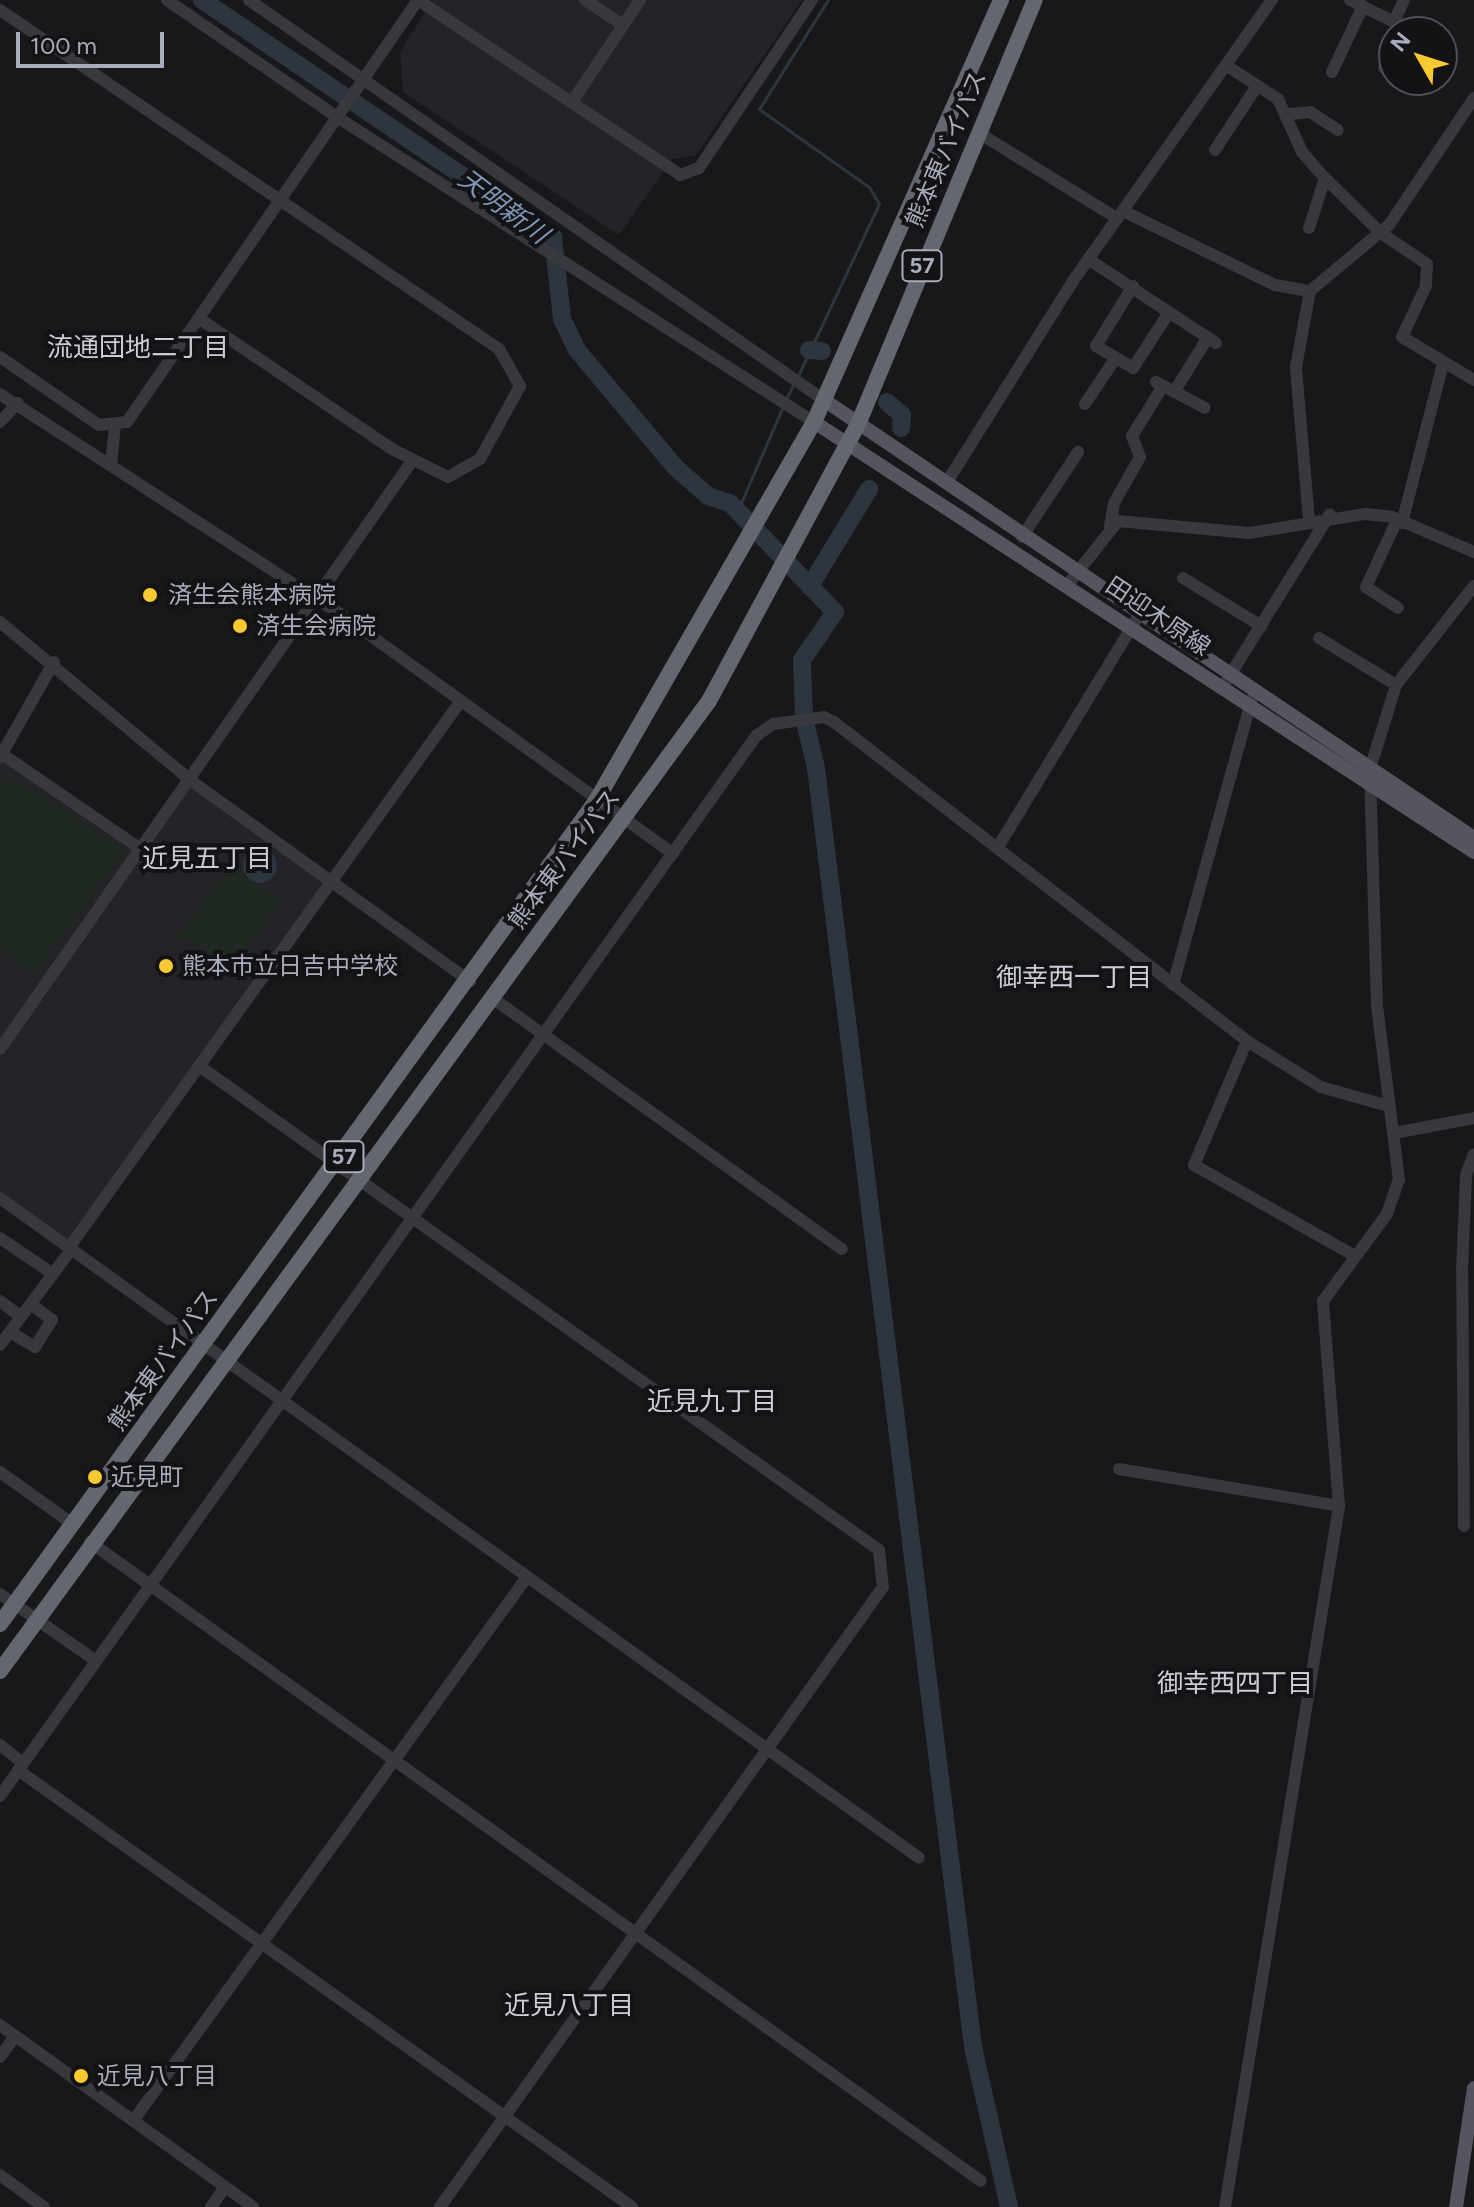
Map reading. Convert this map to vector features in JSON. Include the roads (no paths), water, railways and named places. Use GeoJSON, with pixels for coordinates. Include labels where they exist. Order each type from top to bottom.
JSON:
{"type":"FeatureCollection","features":[{"type":"Feature","properties":{"kind":"highway","name":"熊本東バイパス"},"geometry":{"type":"LineString","coordinates":[[0,1624],[203,1344],[337,1166],[596,801],[671,678],[814,422],[1001,0]]}},
{"type":"Feature","properties":{"kind":"highway","name":"熊本東バイパス"},"geometry":{"type":"LineString","coordinates":[[0,1668],[222,1358],[357,1180],[709,701],[805,529],[859,422],[1035,0]]}},
{"type":"Feature","properties":{"kind":"main road","name":"田迎木原線"},"geometry":{"type":"LineString","coordinates":[[824,400],[947,482],[1072,578]]}},
{"type":"Feature","properties":{"kind":"main road","name":"田迎木原線"},"geometry":{"type":"LineString","coordinates":[[814,422],[1072,578],[1370,776],[1474,838]]}},
{"type":"Feature","properties":{"kind":"main road","name":"田迎木原線"},"geometry":{"type":"LineString","coordinates":[[1370,776],[1474,852]]}},
{"type":"Feature","properties":{"kind":"main road"},"geometry":{"type":"LineString","coordinates":[[1456,2207],[1474,2088]]}},
{"type":"Feature","properties":{"kind":"street"},"geometry":{"type":"LineString","coordinates":[[167,0],[340,119],[724,360],[814,422]]}},
{"type":"Feature","properties":{"kind":"street"},"geometry":{"type":"LineString","coordinates":[[249,0],[734,343],[824,400]]}},
{"type":"Feature","properties":{"kind":"street"},"geometry":{"type":"LineString","coordinates":[[115,425],[143,406],[418,0],[680,175],[699,168],[812,0]]}},
{"type":"Feature","properties":{"kind":"street"},"geometry":{"type":"LineString","coordinates":[[585,0],[623,25]]}},
{"type":"Feature","properties":{"kind":"street"},"geometry":{"type":"LineString","coordinates":[[572,102],[640,0]]}},
{"type":"Feature","properties":{"kind":"street"},"geometry":{"type":"LineString","coordinates":[[947,482],[1088,259],[1272,0]]}},
{"type":"Feature","properties":{"kind":"street"},"geometry":{"type":"LineString","coordinates":[[1350,0],[1380,16]]}},
{"type":"Feature","properties":{"kind":"street"},"geometry":{"type":"LineString","coordinates":[[1332,72],[1363,6]]}},
{"type":"Feature","properties":{"kind":"street"},"geometry":{"type":"LineString","coordinates":[[0,10],[514,364],[520,386],[513,407],[470,469],[448,477],[412,461],[203,321]]}},
{"type":"Feature","properties":{"kind":"street"},"geometry":{"type":"LineString","coordinates":[[1227,66],[1257,86],[1289,114],[1302,152],[1325,178],[1381,233],[1427,264],[1426,286],[1402,337],[1474,380]]}},
{"type":"Feature","properties":{"kind":"street"},"geometry":{"type":"LineString","coordinates":[[1215,150],[1257,86]]}},
{"type":"Feature","properties":{"kind":"street"},"geometry":{"type":"LineString","coordinates":[[1309,520],[1296,367],[1310,291],[1381,233],[1474,98]]}},
{"type":"Feature","properties":{"kind":"street"},"geometry":{"type":"LineString","coordinates":[[1289,114],[1310,112],[1338,130]]}},
{"type":"Feature","properties":{"kind":"street"},"geometry":{"type":"LineString","coordinates":[[979,133],[1120,215],[1275,285],[1310,291]]}},
{"type":"Feature","properties":{"kind":"street"},"geometry":{"type":"LineString","coordinates":[[1309,228],[1325,178]]}},
{"type":"Feature","properties":{"kind":"street"},"geometry":{"type":"LineString","coordinates":[[1072,578],[1110,526],[1114,503],[1140,457],[1132,436],[1164,387],[1212,341],[1088,259]]}},
{"type":"Feature","properties":{"kind":"street"},"geometry":{"type":"LineString","coordinates":[[1133,286],[1096,346],[1133,368],[1168,314]]}},
{"type":"Feature","properties":{"kind":"street"},"geometry":{"type":"LineString","coordinates":[[0,357],[80,414],[115,425]]}},
{"type":"Feature","properties":{"kind":"street"},"geometry":{"type":"LineString","coordinates":[[1085,404],[1115,359]]}},
{"type":"Feature","properties":{"kind":"street"},"geometry":{"type":"LineString","coordinates":[[1398,608],[1366,587],[1400,522],[1443,363]]}},
{"type":"Feature","properties":{"kind":"street"},"geometry":{"type":"LineString","coordinates":[[1164,387],[1205,408]]}},
{"type":"Feature","properties":{"kind":"street"},"geometry":{"type":"LineString","coordinates":[[0,394],[319,601],[673,854]]}},
{"type":"Feature","properties":{"kind":"street"},"geometry":{"type":"LineString","coordinates":[[0,422],[18,403]]}},
{"type":"Feature","properties":{"kind":"street"},"geometry":{"type":"LineString","coordinates":[[111,465],[115,425]]}},
{"type":"Feature","properties":{"kind":"street"},"geometry":{"type":"LineString","coordinates":[[1022,537],[1078,452]]}},
{"type":"Feature","properties":{"kind":"street"},"geometry":{"type":"LineString","coordinates":[[0,1049],[319,601],[412,461]]}},
{"type":"Feature","properties":{"kind":"street"},"geometry":{"type":"LineString","coordinates":[[1226,681],[1330,514]]}},
{"type":"Feature","properties":{"kind":"street"},"geometry":{"type":"LineString","coordinates":[[1110,526],[1168,521],[1249,533],[1330,514],[1400,522],[1474,552]]}},
{"type":"Feature","properties":{"kind":"street"},"geometry":{"type":"LineString","coordinates":[[1183,578],[1261,626]]}},
{"type":"Feature","properties":{"kind":"street"},"geometry":{"type":"LineString","coordinates":[[1225,2207],[1339,1506],[1321,1327],[1323,1301],[1351,1254],[1392,1204],[1399,1180],[1388,1106],[1370,776],[1396,685],[1474,586]]}},
{"type":"Feature","properties":{"kind":"street"},"geometry":{"type":"LineString","coordinates":[[998,847],[1136,620]]}},
{"type":"Feature","properties":{"kind":"street"},"geometry":{"type":"LineString","coordinates":[[0,622],[54,662],[190,780],[470,981]]}},
{"type":"Feature","properties":{"kind":"street"},"geometry":{"type":"LineString","coordinates":[[1319,638],[1396,685]]}},
{"type":"Feature","properties":{"kind":"street"},"geometry":{"type":"LineString","coordinates":[[54,662],[1,756],[141,849]]}},
{"type":"Feature","properties":{"kind":"street"},"geometry":{"type":"LineString","coordinates":[[1173,985],[1252,698]]}},
{"type":"Feature","properties":{"kind":"street"},"geometry":{"type":"LineString","coordinates":[[0,1345],[202,1068],[460,702]]}},
{"type":"Feature","properties":{"kind":"street"},"geometry":{"type":"LineString","coordinates":[[0,1796],[543,1034],[673,854],[773,724],[824,717],[998,847],[1247,1041],[1321,1087],[1388,1106]]}},
{"type":"Feature","properties":{"kind":"street"},"geometry":{"type":"LineString","coordinates":[[491,997],[842,1249]]}},
{"type":"Feature","properties":{"kind":"street"},"geometry":{"type":"LineString","coordinates":[[1247,1041],[1194,1165],[1351,1254]]}},
{"type":"Feature","properties":{"kind":"street"},"geometry":{"type":"LineString","coordinates":[[202,1068],[879,1550],[883,1587],[440,2207]]}},
{"type":"Feature","properties":{"kind":"street"},"geometry":{"type":"LineString","coordinates":[[1394,1133],[1474,1118]]}},
{"type":"Feature","properties":{"kind":"street"},"geometry":{"type":"LineString","coordinates":[[1464,1526],[1462,1271],[1466,1175],[1474,1154]]}},
{"type":"Feature","properties":{"kind":"street"},"geometry":{"type":"LineString","coordinates":[[0,1198],[919,1858]]}},
{"type":"Feature","properties":{"kind":"street"},"geometry":{"type":"LineString","coordinates":[[0,1238],[53,1274]]}},
{"type":"Feature","properties":{"kind":"street"},"geometry":{"type":"LineString","coordinates":[[0,1301],[21,1317]]}},
{"type":"Feature","properties":{"kind":"street"},"geometry":{"type":"LineString","coordinates":[[10,1332],[35,1347],[52,1320],[31,1304]]}},
{"type":"Feature","properties":{"kind":"street"},"geometry":{"type":"LineString","coordinates":[[1119,1469],[1339,1506]]}},
{"type":"Feature","properties":{"kind":"street"},"geometry":{"type":"LineString","coordinates":[[0,1472],[74,1525]]}},
{"type":"Feature","properties":{"kind":"street"},"geometry":{"type":"LineString","coordinates":[[90,1542],[633,1936],[981,2181]]}},
{"type":"Feature","properties":{"kind":"street"},"geometry":{"type":"LineString","coordinates":[[133,2121],[527,1577]]}},
{"type":"Feature","properties":{"kind":"street"},"geometry":{"type":"LineString","coordinates":[[0,1594],[96,1661]]}},
{"type":"Feature","properties":{"kind":"street"},"geometry":{"type":"LineString","coordinates":[[0,1745],[21,1766],[632,2207]]}},
{"type":"Feature","properties":{"kind":"street"},"geometry":{"type":"LineString","coordinates":[[0,2025],[253,2207]]}},
{"type":"Feature","properties":{"kind":"street"},"geometry":{"type":"LineString","coordinates":[[0,2057],[15,2036]]}},
{"type":"Feature","properties":{"kind":"street"},"geometry":{"type":"LineString","coordinates":[[0,2175],[44,2207]]}},
{"type":"Feature","properties":{"kind":"street"},"geometry":{"type":"LineString","coordinates":[[211,2207],[225,2187]]}},
{"type":"Feature","properties":{"kind":"waterway","name":"天明新川"},"geometry":{"type":"LineString","coordinates":[[202,0],[553,237],[562,319],[577,350],[676,468],[708,496],[730,503],[810,586]]}},
{"type":"Feature","properties":{"kind":"waterway"},"geometry":{"type":"LineString","coordinates":[[797,378],[879,204],[869,187],[759,109],[828,0]]}},
{"type":"Feature","properties":{"kind":"waterway"},"geometry":{"type":"LineString","coordinates":[[809,350],[822,351]]}},
{"type":"Feature","properties":{"kind":"waterway"},"geometry":{"type":"LineString","coordinates":[[786,399],[793,385]]}},
{"type":"Feature","properties":{"kind":"waterway"},"geometry":{"type":"LineString","coordinates":[[887,402],[902,415],[901,428]]}},
{"type":"Feature","properties":{"kind":"waterway"},"geometry":{"type":"LineString","coordinates":[[737,512],[783,406]]}},
{"type":"Feature","properties":{"kind":"waterway"},"geometry":{"type":"LineString","coordinates":[[869,489],[810,586],[835,612],[802,660],[804,718],[816,768],[973,2047],[1009,2207]]}},
{"type":"Feature","properties":{"kind":"place","name":"済生会熊本病院"},"geometry":{"type":"Point","coordinates":[150,595]}},
{"type":"Feature","properties":{"kind":"place","name":"済生会病院"},"geometry":{"type":"Point","coordinates":[240,626]}},
{"type":"Feature","properties":{"kind":"place","name":"熊本市立日吉中学校"},"geometry":{"type":"Point","coordinates":[166,966]}},
{"type":"Feature","properties":{"kind":"place","name":"近見町"},"geometry":{"type":"Point","coordinates":[95,1477]}},
{"type":"Feature","properties":{"kind":"place","name":"近見八丁目"},"geometry":{"type":"Point","coordinates":[81,2076]}},
{"type":"Feature","properties":{"kind":"district","name":"流通団地二丁目"},"geometry":{"type":"Point","coordinates":[138,348]}},
{"type":"Feature","properties":{"kind":"district","name":"近見五丁目"},"geometry":{"type":"Point","coordinates":[207,859]}},
{"type":"Feature","properties":{"kind":"district","name":"御幸西一丁目"},"geometry":{"type":"Point","coordinates":[1074,978]}},
{"type":"Feature","properties":{"kind":"district","name":"近見九丁目"},"geometry":{"type":"Point","coordinates":[712,1402]}},
{"type":"Feature","properties":{"kind":"district","name":"御幸西四丁目"},"geometry":{"type":"Point","coordinates":[1235,1684]}},
{"type":"Feature","properties":{"kind":"district","name":"近見八丁目"},"geometry":{"type":"Point","coordinates":[569,2006]}}]}
